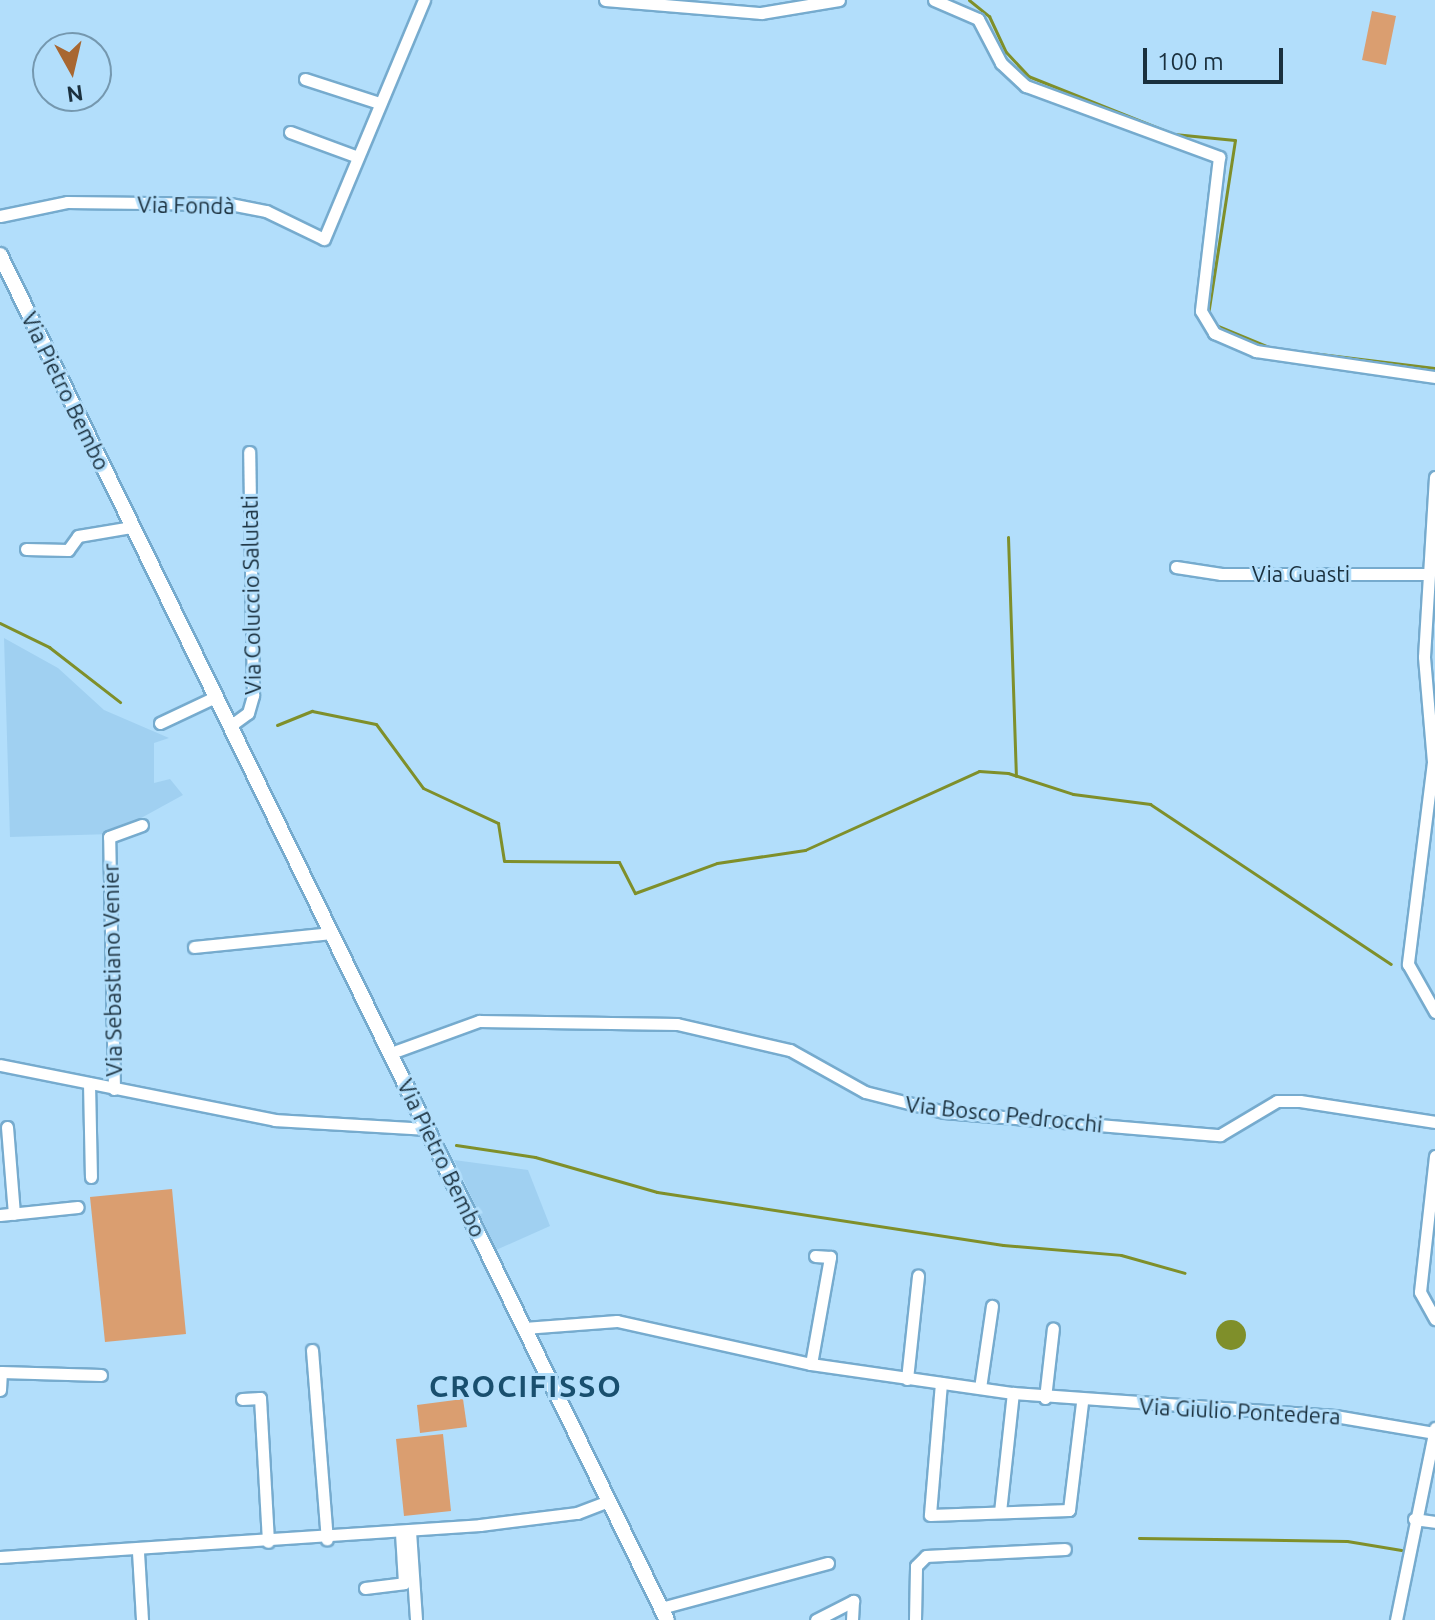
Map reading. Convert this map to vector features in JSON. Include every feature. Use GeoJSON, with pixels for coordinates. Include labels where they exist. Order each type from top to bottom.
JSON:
{"type":"FeatureCollection","features":[{"type":"Feature","properties":{"kind":"main road","name":"Via Pietro Bembo"},"geometry":{"type":"LineString","coordinates":[[0,255],[664,1614]]}},
{"type":"Feature","properties":{"kind":"street","name":"Via Fondà"},"geometry":{"type":"LineString","coordinates":[[0,216],[67,202],[230,204],[266,211],[324,239],[424,0]]}},
{"type":"Feature","properties":{"kind":"street"},"geometry":{"type":"LineString","coordinates":[[605,0],[761,13],[839,0]]}},
{"type":"Feature","properties":{"kind":"street"},"geometry":{"type":"LineString","coordinates":[[934,0],[978,19],[1001,63],[1026,86],[1219,157],[1201,311],[1214,333],[1279,356],[1435,377]]}},
{"type":"Feature","properties":{"kind":"street"},"geometry":{"type":"LineString","coordinates":[[305,79],[379,103]]}},
{"type":"Feature","properties":{"kind":"street"},"geometry":{"type":"LineString","coordinates":[[290,132],[358,157]]}},
{"type":"Feature","properties":{"kind":"street","name":"Via Coluccio Salutati"},"geometry":{"type":"LineString","coordinates":[[230,726],[252,707],[249,452]]}},
{"type":"Feature","properties":{"kind":"street"},"geometry":{"type":"LineString","coordinates":[[1435,477],[1426,574],[1434,762],[1408,964],[1435,1012]]}},
{"type":"Feature","properties":{"kind":"street"},"geometry":{"type":"LineString","coordinates":[[26,549],[68,550],[78,536],[132,527]]}},
{"type":"Feature","properties":{"kind":"street","name":"Via Guasti"},"geometry":{"type":"LineString","coordinates":[[1176,567],[1221,574],[1426,574]]}},
{"type":"Feature","properties":{"kind":"street"},"geometry":{"type":"LineString","coordinates":[[160,723],[215,697]]}},
{"type":"Feature","properties":{"kind":"street","name":"Via Sebastiano Venier"},"geometry":{"type":"LineString","coordinates":[[114,1089],[109,837],[142,825]]}},
{"type":"Feature","properties":{"kind":"street"},"geometry":{"type":"LineString","coordinates":[[194,947],[331,933]]}},
{"type":"Feature","properties":{"kind":"street","name":"Via Bosco Pedrocchi"},"geometry":{"type":"LineString","coordinates":[[391,1053],[479,1021],[677,1024],[790,1050],[865,1092],[944,1112],[1220,1135],[1277,1101],[1300,1101],[1435,1122]]}},
{"type":"Feature","properties":{"kind":"street","name":"Via Sebastiano Venier"},"geometry":{"type":"LineString","coordinates":[[0,1065],[275,1120],[427,1129]]}},
{"type":"Feature","properties":{"kind":"street"},"geometry":{"type":"LineString","coordinates":[[89,1083],[91,1177]]}},
{"type":"Feature","properties":{"kind":"street"},"geometry":{"type":"LineString","coordinates":[[7,1127],[14,1214]]}},
{"type":"Feature","properties":{"kind":"street"},"geometry":{"type":"LineString","coordinates":[[1435,1156],[1420,1292],[1435,1319]]}},
{"type":"Feature","properties":{"kind":"street"},"geometry":{"type":"LineString","coordinates":[[0,1215],[78,1207]]}},
{"type":"Feature","properties":{"kind":"street"},"geometry":{"type":"LineString","coordinates":[[811,1364],[830,1257],[815,1256]]}},
{"type":"Feature","properties":{"kind":"street"},"geometry":{"type":"LineString","coordinates":[[907,1379],[918,1276]]}},
{"type":"Feature","properties":{"kind":"street"},"geometry":{"type":"LineString","coordinates":[[980,1388],[992,1306]]}},
{"type":"Feature","properties":{"kind":"street","name":"Via Giulio Pontedera"},"geometry":{"type":"LineString","coordinates":[[524,1328],[617,1321],[811,1364],[1045,1398],[1347,1417],[1434,1430]]}},
{"type":"Feature","properties":{"kind":"street"},"geometry":{"type":"LineString","coordinates":[[1045,1398],[1053,1328]]}},
{"type":"Feature","properties":{"kind":"street"},"geometry":{"type":"LineString","coordinates":[[312,1350],[327,1539]]}},
{"type":"Feature","properties":{"kind":"street"},"geometry":{"type":"LineString","coordinates":[[0,1390],[1,1372],[101,1375]]}},
{"type":"Feature","properties":{"kind":"street"},"geometry":{"type":"LineString","coordinates":[[941,1383],[930,1515],[1069,1510],[1082,1402]]}},
{"type":"Feature","properties":{"kind":"street"},"geometry":{"type":"LineString","coordinates":[[1000,1512],[1013,1393]]}},
{"type":"Feature","properties":{"kind":"street"},"geometry":{"type":"LineString","coordinates":[[242,1399],[260,1398],[268,1542]]}},
{"type":"Feature","properties":{"kind":"street"},"geometry":{"type":"LineString","coordinates":[[1396,1620],[1414,1519],[1430,1477],[1434,1430]]}},
{"type":"Feature","properties":{"kind":"street"},"geometry":{"type":"LineString","coordinates":[[0,1557],[138,1552],[327,1539],[577,1513],[609,1501]]}},
{"type":"Feature","properties":{"kind":"street"},"geometry":{"type":"LineString","coordinates":[[1414,1519],[1435,1522]]}},
{"type":"Feature","properties":{"kind":"street"},"geometry":{"type":"LineString","coordinates":[[365,1588],[404,1583],[406,1531]]}},
{"type":"Feature","properties":{"kind":"street"},"geometry":{"type":"LineString","coordinates":[[406,1531],[416,1620]]}},
{"type":"Feature","properties":{"kind":"street"},"geometry":{"type":"LineString","coordinates":[[915,1620],[916,1566],[926,1556],[1065,1549]]}},
{"type":"Feature","properties":{"kind":"street"},"geometry":{"type":"LineString","coordinates":[[138,1552],[142,1620]]}},
{"type":"Feature","properties":{"kind":"street"},"geometry":{"type":"LineString","coordinates":[[664,1614],[828,1563]]}},
{"type":"Feature","properties":{"kind":"street"},"geometry":{"type":"LineString","coordinates":[[816,1620],[853,1601],[852,1620]]}},
{"type":"Feature","properties":{"kind":"shaded area"},"geometry":{"type":"Polygon","coordinates":[[[1372,11],[1396,16],[1386,65],[1362,60],[1372,11]]]}},
{"type":"Feature","properties":{"kind":"shaded area"},"geometry":{"type":"Polygon","coordinates":[[[4,638],[58,668],[104,710],[169,738],[154,743],[154,783],[170,779],[183,795],[112,834],[10,837],[4,638]]]}},
{"type":"Feature","properties":{"kind":"shaded area"},"geometry":{"type":"Polygon","coordinates":[[[454,1160],[528,1170],[550,1226],[496,1250],[454,1160]]]}},
{"type":"Feature","properties":{"kind":"shaded area"},"geometry":{"type":"Polygon","coordinates":[[[172,1189],[186,1334],[105,1342],[90,1197],[172,1189]]]}},
{"type":"Feature","properties":{"kind":"shaded area"},"geometry":{"type":"Polygon","coordinates":[[[1231,1320],[1242,1324],[1246,1335],[1242,1346],[1231,1350],[1220,1346],[1216,1335],[1220,1324],[1231,1320]]]}},
{"type":"Feature","properties":{"kind":"shaded area"},"geometry":{"type":"Polygon","coordinates":[[[463,1399],[467,1427],[420,1433],[417,1405],[463,1399]]]}},
{"type":"Feature","properties":{"kind":"shaded area"},"geometry":{"type":"Polygon","coordinates":[[[443,1434],[451,1511],[404,1516],[396,1439],[443,1434]]]}},
{"type":"Feature","properties":{"kind":"waterway"},"geometry":{"type":"LineString","coordinates":[[969,0],[989,16],[1006,52],[1028,76],[1174,134],[1235,140],[1208,314]]}},
{"type":"Feature","properties":{"kind":"waterway"},"geometry":{"type":"LineString","coordinates":[[1213,324],[1271,348],[1435,368]]}},
{"type":"Feature","properties":{"kind":"waterway"},"geometry":{"type":"LineString","coordinates":[[1008,537],[1016,776]]}},
{"type":"Feature","properties":{"kind":"waterway"},"geometry":{"type":"LineString","coordinates":[[0,623],[49,647],[120,702]]}},
{"type":"Feature","properties":{"kind":"waterway"},"geometry":{"type":"LineString","coordinates":[[277,725],[312,711],[376,724],[423,788],[498,823],[504,861],[619,862],[635,893],[717,863],[805,850],[979,771],[1008,773],[1073,794],[1150,804],[1391,964]]}},
{"type":"Feature","properties":{"kind":"waterway"},"geometry":{"type":"LineString","coordinates":[[456,1145],[535,1157],[657,1192],[1003,1245],[1121,1255],[1185,1273]]}},
{"type":"Feature","properties":{"kind":"waterway"},"geometry":{"type":"LineString","coordinates":[[1139,1538],[1347,1541],[1401,1550]]}},
{"type":"Feature","properties":{"kind":"district","name":"CROCIFISSO"},"geometry":{"type":"Point","coordinates":[526,1386]}}]}
